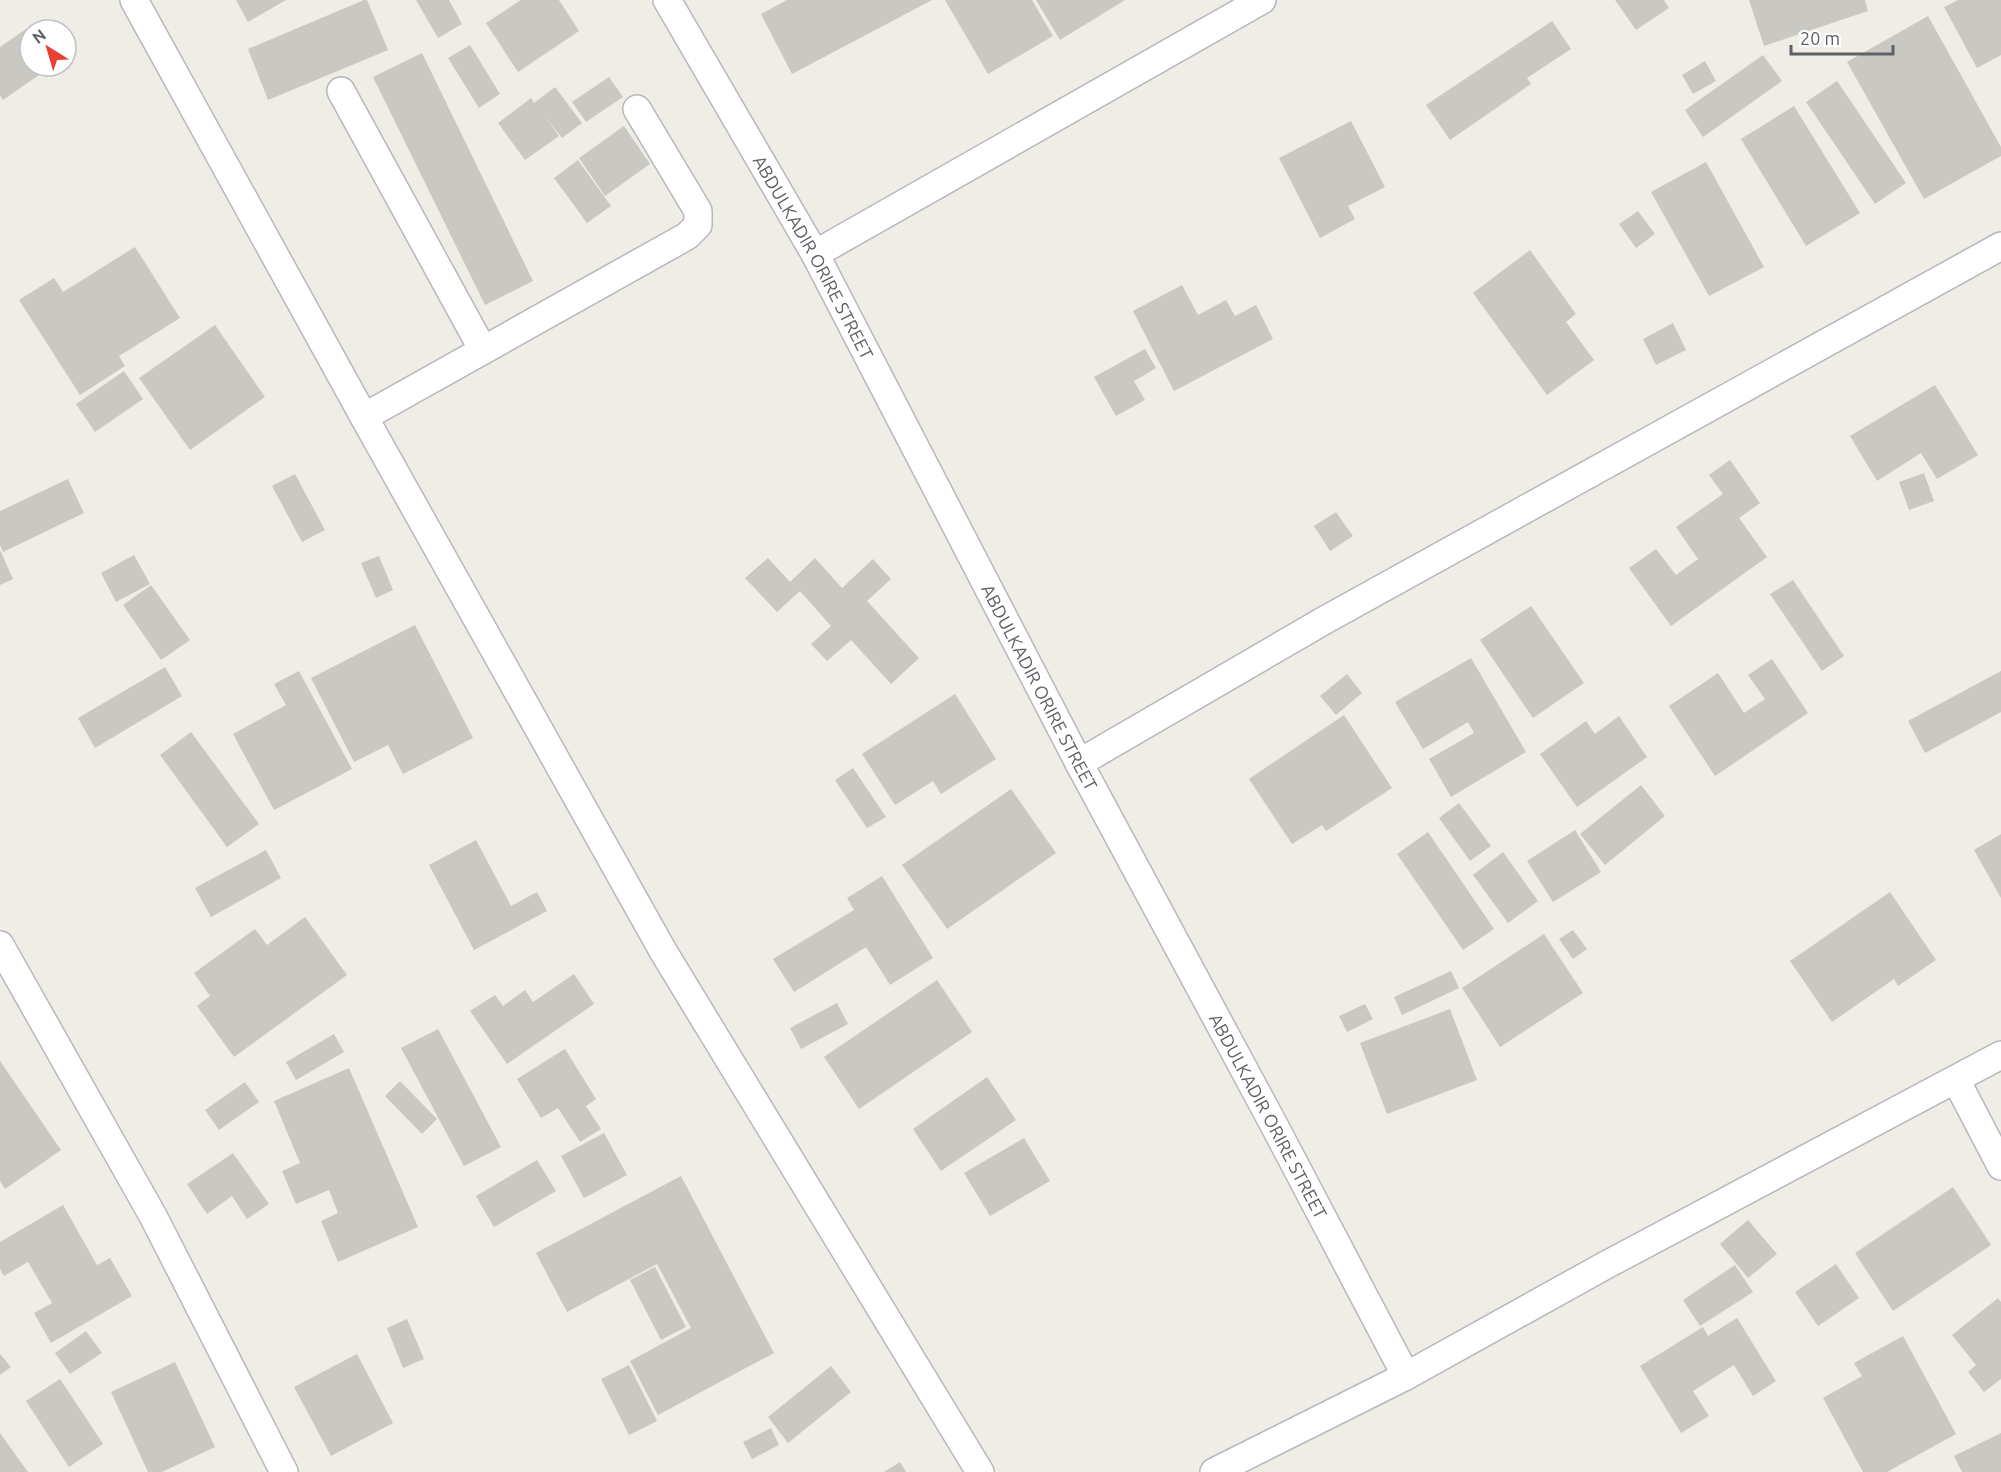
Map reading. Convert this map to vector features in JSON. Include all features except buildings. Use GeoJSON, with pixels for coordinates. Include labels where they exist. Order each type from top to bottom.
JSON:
{"type":"FeatureCollection","features":[{"type":"Feature","properties":{"kind":"street"},"geometry":{"type":"LineString","coordinates":[[134,0],[663,951],[980,1472]]}},
{"type":"Feature","properties":{"kind":"street","name":"ABDULKADIR ORIRE STREET"},"geometry":{"type":"LineString","coordinates":[[667,0],[815,254],[1078,763],[1274,1125],[1406,1376]]}},
{"type":"Feature","properties":{"kind":"street"},"geometry":{"type":"LineString","coordinates":[[815,254],[1262,0]]}},
{"type":"Feature","properties":{"kind":"street"},"geometry":{"type":"LineString","coordinates":[[341,91],[483,350]]}},
{"type":"Feature","properties":{"kind":"street"},"geometry":{"type":"LineString","coordinates":[[364,417],[687,236],[698,225],[698,211],[637,109]]}},
{"type":"Feature","properties":{"kind":"street"},"geometry":{"type":"LineString","coordinates":[[1078,763],[1325,620],[2001,246]]}},
{"type":"Feature","properties":{"kind":"street"},"geometry":{"type":"LineString","coordinates":[[0,945],[153,1216],[284,1472]]}},
{"type":"Feature","properties":{"kind":"street"},"geometry":{"type":"LineString","coordinates":[[1214,1472],[1406,1376],[1606,1266],[2001,1055]]}},
{"type":"Feature","properties":{"kind":"street"},"geometry":{"type":"LineString","coordinates":[[1956,1080],[2001,1166]]}}]}
